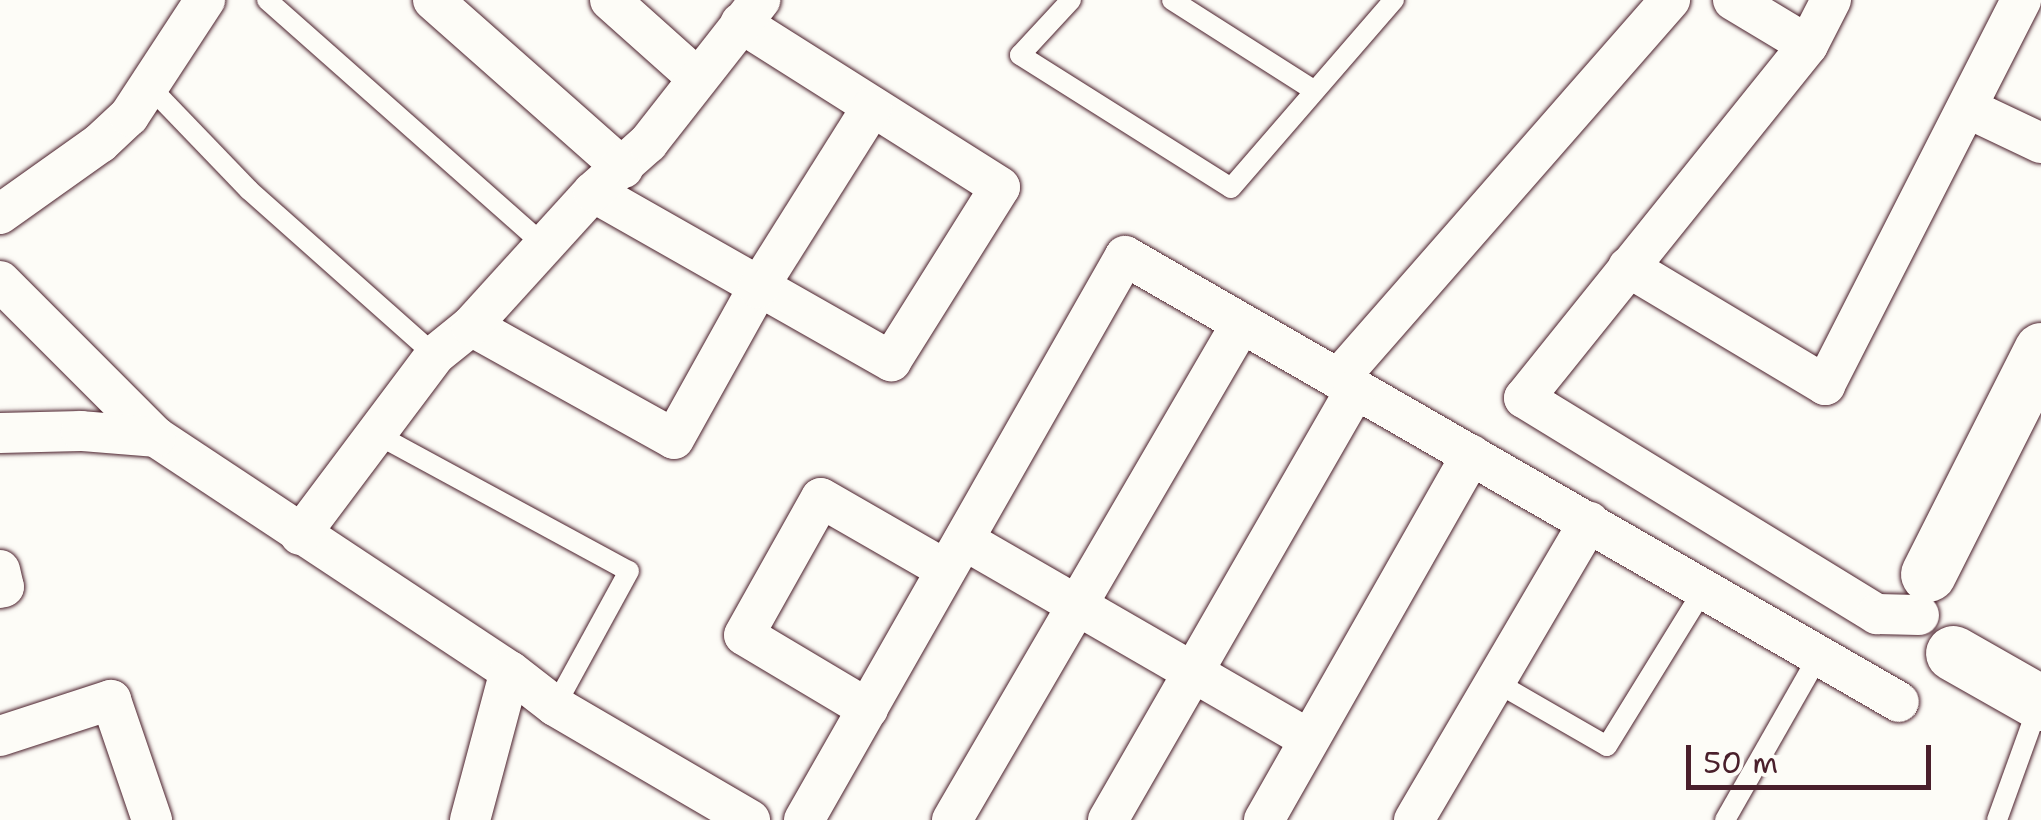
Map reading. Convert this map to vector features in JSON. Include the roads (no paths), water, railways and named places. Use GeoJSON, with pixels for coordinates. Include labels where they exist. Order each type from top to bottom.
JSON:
{"type":"FeatureCollection","features":[{"type":"Feature","properties":{"kind":"street"},"geometry":{"type":"LineString","coordinates":[[0,214],[100,143],[129,116],[206,0]]}},
{"type":"Feature","properties":{"kind":"street"},"geometry":{"type":"LineString","coordinates":[[300,535],[435,356],[470,326],[608,180],[750,12],[872,107],[1000,188],[890,361],[758,288],[608,180],[433,0]]}},
{"type":"Feature","properties":{"kind":"street"},"geometry":{"type":"LineString","coordinates":[[610,0],[696,77]]}},
{"type":"Feature","properties":{"kind":"street"},"geometry":{"type":"LineString","coordinates":[[1108,820],[1193,673],[1347,384],[1670,0]]}},
{"type":"Feature","properties":{"kind":"street"},"geometry":{"type":"LineString","coordinates":[[1732,0],[1808,45]]}},
{"type":"Feature","properties":{"kind":"street"},"geometry":{"type":"LineString","coordinates":[[1830,0],[1808,45],[1524,398],[1877,614],[1933,614],[2040,702]]}},
{"type":"Feature","properties":{"kind":"street"},"geometry":{"type":"LineString","coordinates":[[1628,267],[1825,386],[2021,0]]}},
{"type":"Feature","properties":{"kind":"street"},"geometry":{"type":"LineString","coordinates":[[470,326],[674,439],[758,288],[872,107]]}},
{"type":"Feature","properties":{"kind":"street"},"geometry":{"type":"LineString","coordinates":[[1967,108],[2041,143]]}},
{"type":"Feature","properties":{"kind":"street"},"geometry":{"type":"LineString","coordinates":[[804,820],[1125,256],[1899,702]]}},
{"type":"Feature","properties":{"kind":"street"},"geometry":{"type":"LineString","coordinates":[[0,281],[156,436],[510,671],[555,706],[750,820]]}},
{"type":"Feature","properties":{"kind":"street"},"geometry":{"type":"LineString","coordinates":[[952,820],[1240,324]]}},
{"type":"Feature","properties":{"kind":"street"},"geometry":{"type":"LineString","coordinates":[[1933,614],[2041,350]]}},
{"type":"Feature","properties":{"kind":"street"},"geometry":{"type":"LineString","coordinates":[[0,433],[81,431],[156,436]]}},
{"type":"Feature","properties":{"kind":"street"},"geometry":{"type":"LineString","coordinates":[[1264,820],[1471,456]]}},
{"type":"Feature","properties":{"kind":"street"},"geometry":{"type":"LineString","coordinates":[[868,709],[744,634],[821,498],[1077,607],[1309,739]]}},
{"type":"Feature","properties":{"kind":"street"},"geometry":{"type":"LineString","coordinates":[[1414,820],[1589,522]]}},
{"type":"Feature","properties":{"kind":"street"},"geometry":{"type":"LineString","coordinates":[[0,570],[4,586],[0,588]]}},
{"type":"Feature","properties":{"kind":"street"},"geometry":{"type":"LineString","coordinates":[[470,820],[510,671]]}},
{"type":"Feature","properties":{"kind":"street"},"geometry":{"type":"LineString","coordinates":[[0,736],[111,700],[152,820]]}},
{"type":"Feature","properties":{"kind":"lane"},"geometry":{"type":"LineString","coordinates":[[267,0],[544,244]]}},
{"type":"Feature","properties":{"kind":"lane"},"geometry":{"type":"LineString","coordinates":[[1071,0],[1020,55],[1231,188],[1394,0]]}},
{"type":"Feature","properties":{"kind":"lane"},"geometry":{"type":"LineString","coordinates":[[1172,0],[1315,91]]}},
{"type":"Feature","properties":{"kind":"lane"},"geometry":{"type":"LineString","coordinates":[[149,86],[249,190],[435,356]]}},
{"type":"Feature","properties":{"kind":"lane"},"geometry":{"type":"LineString","coordinates":[[378,435],[629,570],[555,706]]}},
{"type":"Feature","properties":{"kind":"lane"},"geometry":{"type":"LineString","coordinates":[[1494,681],[1607,746],[1704,590]]}},
{"type":"Feature","properties":{"kind":"lane"},"geometry":{"type":"LineString","coordinates":[[1725,820],[1818,656]]}},
{"type":"Feature","properties":{"kind":"lane"},"geometry":{"type":"LineString","coordinates":[[1997,820],[2040,702]]}}]}
